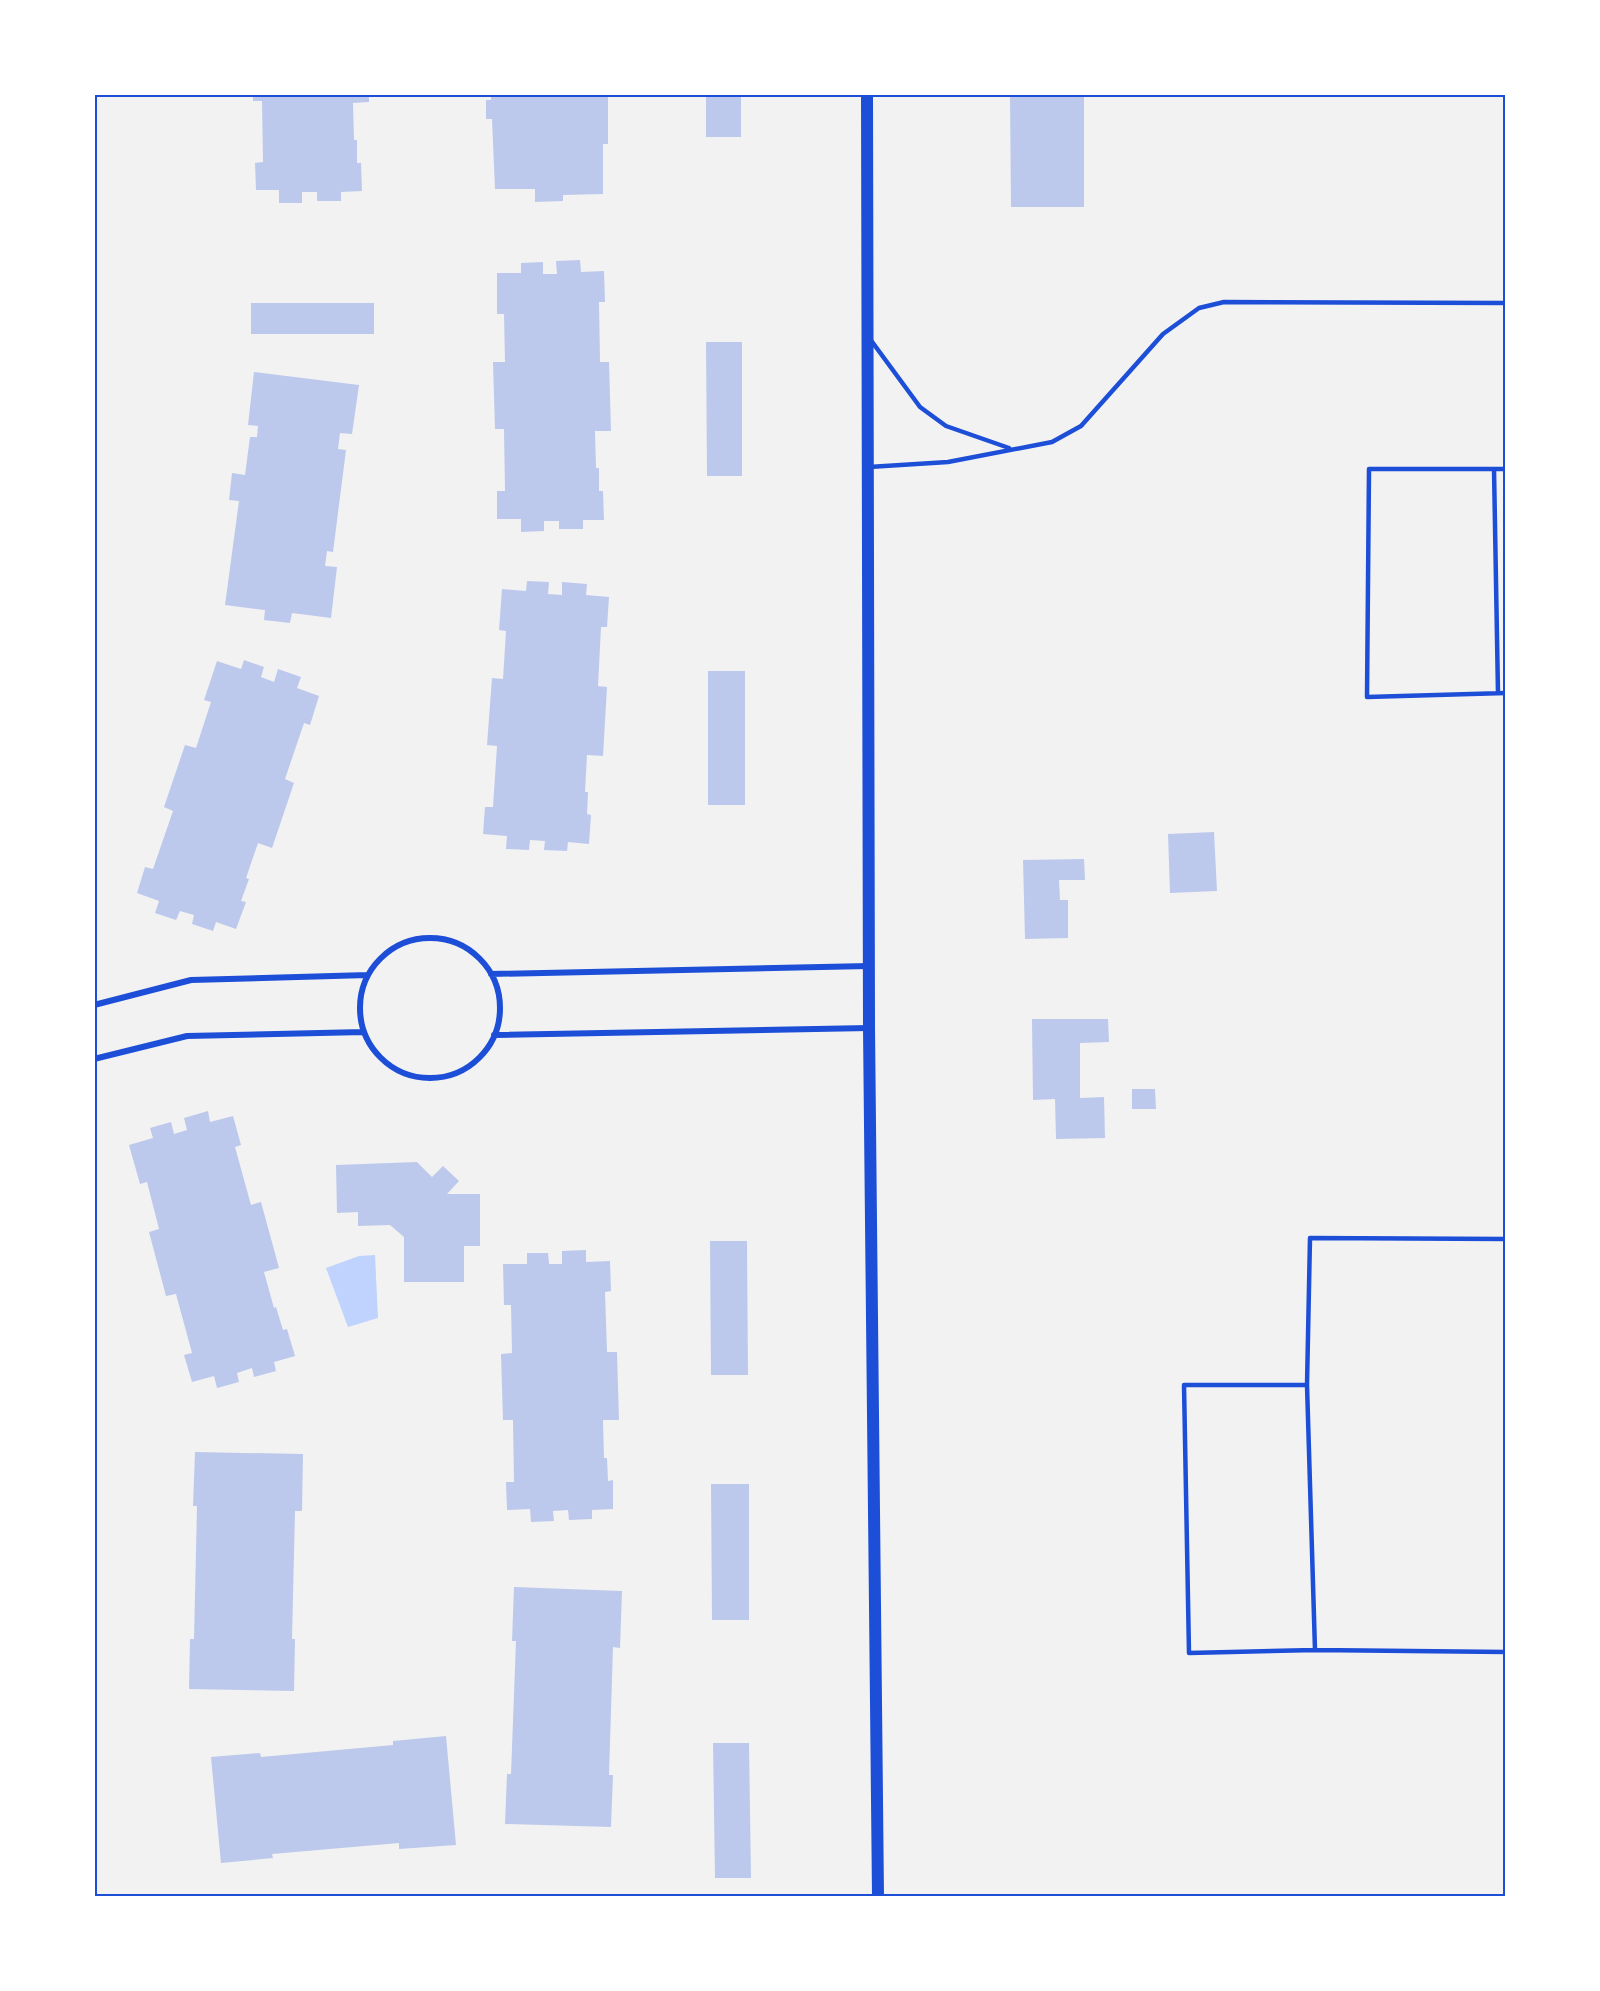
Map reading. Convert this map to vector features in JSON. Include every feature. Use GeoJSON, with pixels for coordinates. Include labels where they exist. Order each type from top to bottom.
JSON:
{"type":"FeatureCollection","features":[{"type":"Feature","properties":{"kind":"main road"},"geometry":{"type":"LineString","coordinates":[[867,94],[869,1028],[878,1896]]}},
{"type":"Feature","properties":{"kind":"street"},"geometry":{"type":"LineString","coordinates":[[415,939],[453,941],[475,954],[491,974],[496,985],[499,1010],[494,1035],[488,1046],[471,1064],[450,1074],[427,1077],[404,1072],[384,1060],[364,1032],[361,998],[368,975],[392,949],[415,939]]}},
{"type":"Feature","properties":{"kind":"street"},"geometry":{"type":"LineString","coordinates":[[491,974],[869,966]]}},
{"type":"Feature","properties":{"kind":"street"},"geometry":{"type":"LineString","coordinates":[[94,1005],[191,980],[260,976],[368,975]]}},
{"type":"Feature","properties":{"kind":"street"},"geometry":{"type":"LineString","coordinates":[[494,1035],[869,1028]]}},
{"type":"Feature","properties":{"kind":"street"},"geometry":{"type":"LineString","coordinates":[[94,1059],[187,1036],[364,1032]]}},
{"type":"Feature","properties":{"kind":"lane"},"geometry":{"type":"LineString","coordinates":[[868,467],[948,462],[1009,448],[1052,442],[1081,426],[1163,334],[1199,308],[1224,302],[1506,303]]}},
{"type":"Feature","properties":{"kind":"lane"},"geometry":{"type":"LineString","coordinates":[[868,336],[920,407],[946,426],[1009,448]]}},
{"type":"Feature","properties":{"kind":"lane"},"geometry":{"type":"LineString","coordinates":[[1506,469],[1369,468],[1367,697],[1506,693]]}},
{"type":"Feature","properties":{"kind":"lane"},"geometry":{"type":"LineString","coordinates":[[1494,469],[1498,693]]}},
{"type":"Feature","properties":{"kind":"lane"},"geometry":{"type":"LineString","coordinates":[[1315,1650],[1307,1385],[1310,1238],[1506,1239]]}},
{"type":"Feature","properties":{"kind":"lane"},"geometry":{"type":"LineString","coordinates":[[1307,1385],[1184,1385],[1189,1653],[1315,1650],[1506,1652]]}},
{"type":"Feature","properties":{"kind":"water"},"geometry":{"type":"Polygon","coordinates":[[[375,1255],[378,1318],[348,1327],[326,1268],[359,1256],[375,1255]]]}},
{"type":"Feature","properties":{"kind":"building"},"geometry":{"type":"Polygon","coordinates":[[[253,94],[369,94],[369,102],[353,103],[354,140],[357,140],[357,163],[361,163],[362,191],[341,192],[341,201],[317,201],[317,192],[302,192],[302,203],[279,203],[279,190],[256,190],[255,163],[263,162],[262,101],[253,101],[253,94]]]}},
{"type":"Feature","properties":{"kind":"building"},"geometry":{"type":"Polygon","coordinates":[[[491,94],[608,94],[608,144],[603,144],[603,194],[563,195],[563,201],[535,202],[535,189],[495,189],[492,119],[486,119],[486,100],[491,100],[491,94]]]}},
{"type":"Feature","properties":{"kind":"building"},"geometry":{"type":"Polygon","coordinates":[[[706,94],[741,94],[741,137],[706,137],[706,94]]]}},
{"type":"Feature","properties":{"kind":"building"},"geometry":{"type":"Polygon","coordinates":[[[1084,94],[1084,207],[1011,207],[1010,95],[1084,94]]]}},
{"type":"Feature","properties":{"kind":"building"},"geometry":{"type":"Polygon","coordinates":[[[94,192],[97,192],[97,210],[94,210],[94,192]]]}},
{"type":"Feature","properties":{"kind":"building"},"geometry":{"type":"Polygon","coordinates":[[[580,260],[581,272],[604,271],[605,302],[599,302],[600,362],[609,362],[611,431],[595,431],[596,468],[599,468],[599,491],[603,491],[604,520],[583,520],[583,529],[559,529],[559,521],[544,521],[544,531],[521,532],[521,519],[497,519],[497,491],[505,491],[504,429],[495,429],[493,362],[505,362],[504,314],[497,314],[497,273],[521,273],[521,263],[543,262],[543,274],[557,274],[556,261],[580,260]]]}},
{"type":"Feature","properties":{"kind":"building"},"geometry":{"type":"Polygon","coordinates":[[[251,303],[374,303],[374,334],[251,334],[251,303]]]}},
{"type":"Feature","properties":{"kind":"building"},"geometry":{"type":"Polygon","coordinates":[[[706,342],[742,342],[742,476],[707,476],[706,342]]]}},
{"type":"Feature","properties":{"kind":"building"},"geometry":{"type":"Polygon","coordinates":[[[254,372],[359,385],[352,434],[340,433],[338,449],[346,450],[333,552],[327,551],[325,566],[337,567],[331,618],[292,613],[290,623],[264,620],[265,610],[225,605],[239,501],[229,500],[232,473],[245,475],[250,437],[257,437],[258,426],[248,425],[254,372]]]}},
{"type":"Feature","properties":{"kind":"building"},"geometry":{"type":"Polygon","coordinates":[[[527,581],[549,582],[548,594],[562,595],[562,582],[587,584],[586,595],[609,597],[607,627],[601,627],[598,686],[607,687],[603,756],[587,755],[585,792],[588,792],[587,814],[591,815],[589,844],[568,842],[567,851],[544,850],[545,841],[530,840],[529,850],[506,849],[507,836],[483,834],[485,807],[493,807],[497,746],[487,745],[492,678],[503,679],[506,631],[499,630],[502,589],[526,591],[527,581]]]}},
{"type":"Feature","properties":{"kind":"building"},"geometry":{"type":"Polygon","coordinates":[[[244,660],[264,667],[261,677],[274,682],[278,669],[301,677],[297,688],[319,696],[310,725],[304,723],[285,779],[294,783],[272,848],[258,843],[241,901],[246,902],[236,929],[216,922],[213,931],[192,924],[194,915],[180,911],[176,920],[155,913],[159,901],[137,893],[145,867],[153,869],[173,811],[164,807],[185,745],[196,748],[211,702],[204,700],[217,661],[241,669],[244,660]]]}},
{"type":"Feature","properties":{"kind":"building"},"geometry":{"type":"Polygon","coordinates":[[[708,671],[745,671],[745,805],[708,805],[708,671]]]}},
{"type":"Feature","properties":{"kind":"building"},"geometry":{"type":"Polygon","coordinates":[[[1214,832],[1217,891],[1170,893],[1168,834],[1214,832]]]}},
{"type":"Feature","properties":{"kind":"building"},"geometry":{"type":"Polygon","coordinates":[[[1084,859],[1085,880],[1059,880],[1060,900],[1068,900],[1068,938],[1025,939],[1023,860],[1084,859]]]}},
{"type":"Feature","properties":{"kind":"building"},"geometry":{"type":"Polygon","coordinates":[[[1032,1019],[1108,1019],[1109,1042],[1080,1043],[1080,1098],[1104,1097],[1105,1138],[1056,1139],[1055,1099],[1033,1100],[1032,1019]]]}},
{"type":"Feature","properties":{"kind":"building"},"geometry":{"type":"Polygon","coordinates":[[[1132,1089],[1155,1089],[1156,1109],[1132,1109],[1132,1089]]]}},
{"type":"Feature","properties":{"kind":"building"},"geometry":{"type":"Polygon","coordinates":[[[208,1111],[210,1122],[233,1116],[241,1145],[235,1147],[251,1205],[261,1202],[279,1268],[264,1272],[274,1308],[276,1307],[283,1330],[287,1329],[295,1356],[274,1362],[276,1371],[254,1377],[252,1368],[237,1373],[239,1382],[217,1388],[214,1376],[192,1382],[184,1355],[192,1353],[176,1294],[166,1296],[149,1232],[159,1229],[147,1182],[140,1184],[129,1145],[153,1138],[150,1128],[171,1122],[174,1134],[187,1130],[184,1118],[208,1111]]]}},
{"type":"Feature","properties":{"kind":"building"},"geometry":{"type":"Polygon","coordinates":[[[417,1162],[432,1177],[443,1166],[459,1181],[447,1194],[480,1194],[480,1246],[464,1246],[464,1282],[404,1282],[404,1237],[390,1225],[358,1226],[358,1212],[337,1213],[336,1165],[417,1162]]]}},
{"type":"Feature","properties":{"kind":"building"},"geometry":{"type":"Polygon","coordinates":[[[710,1241],[747,1241],[748,1375],[711,1375],[710,1241]]]}},
{"type":"Feature","properties":{"kind":"building"},"geometry":{"type":"Polygon","coordinates":[[[586,1250],[586,1262],[610,1261],[611,1291],[605,1292],[607,1352],[617,1352],[619,1420],[603,1420],[604,1458],[607,1458],[608,1481],[613,1480],[613,1509],[592,1510],[592,1519],[569,1520],[568,1510],[553,1511],[554,1521],[531,1522],[530,1509],[507,1510],[506,1482],[514,1482],[513,1420],[503,1420],[501,1354],[512,1353],[511,1305],[504,1305],[503,1264],[527,1264],[527,1253],[548,1253],[549,1264],[562,1264],[562,1251],[586,1250]]]}},
{"type":"Feature","properties":{"kind":"building"},"geometry":{"type":"Polygon","coordinates":[[[195,1452],[303,1454],[302,1511],[295,1511],[292,1639],[295,1639],[294,1691],[189,1689],[190,1639],[194,1639],[197,1506],[193,1506],[195,1452]]]}},
{"type":"Feature","properties":{"kind":"building"},"geometry":{"type":"Polygon","coordinates":[[[711,1484],[749,1484],[749,1620],[712,1620],[711,1484]]]}},
{"type":"Feature","properties":{"kind":"building"},"geometry":{"type":"Polygon","coordinates":[[[514,1587],[622,1591],[620,1648],[613,1647],[609,1775],[613,1775],[611,1827],[505,1824],[507,1774],[511,1774],[516,1641],[512,1641],[514,1587]]]}},
{"type":"Feature","properties":{"kind":"building"},"geometry":{"type":"Polygon","coordinates":[[[446,1736],[456,1845],[399,1849],[399,1843],[272,1854],[273,1858],[221,1863],[211,1757],[260,1753],[261,1757],[393,1745],[393,1741],[446,1736]]]}},
{"type":"Feature","properties":{"kind":"building"},"geometry":{"type":"Polygon","coordinates":[[[713,1743],[749,1743],[751,1878],[715,1878],[713,1743]]]}}]}
